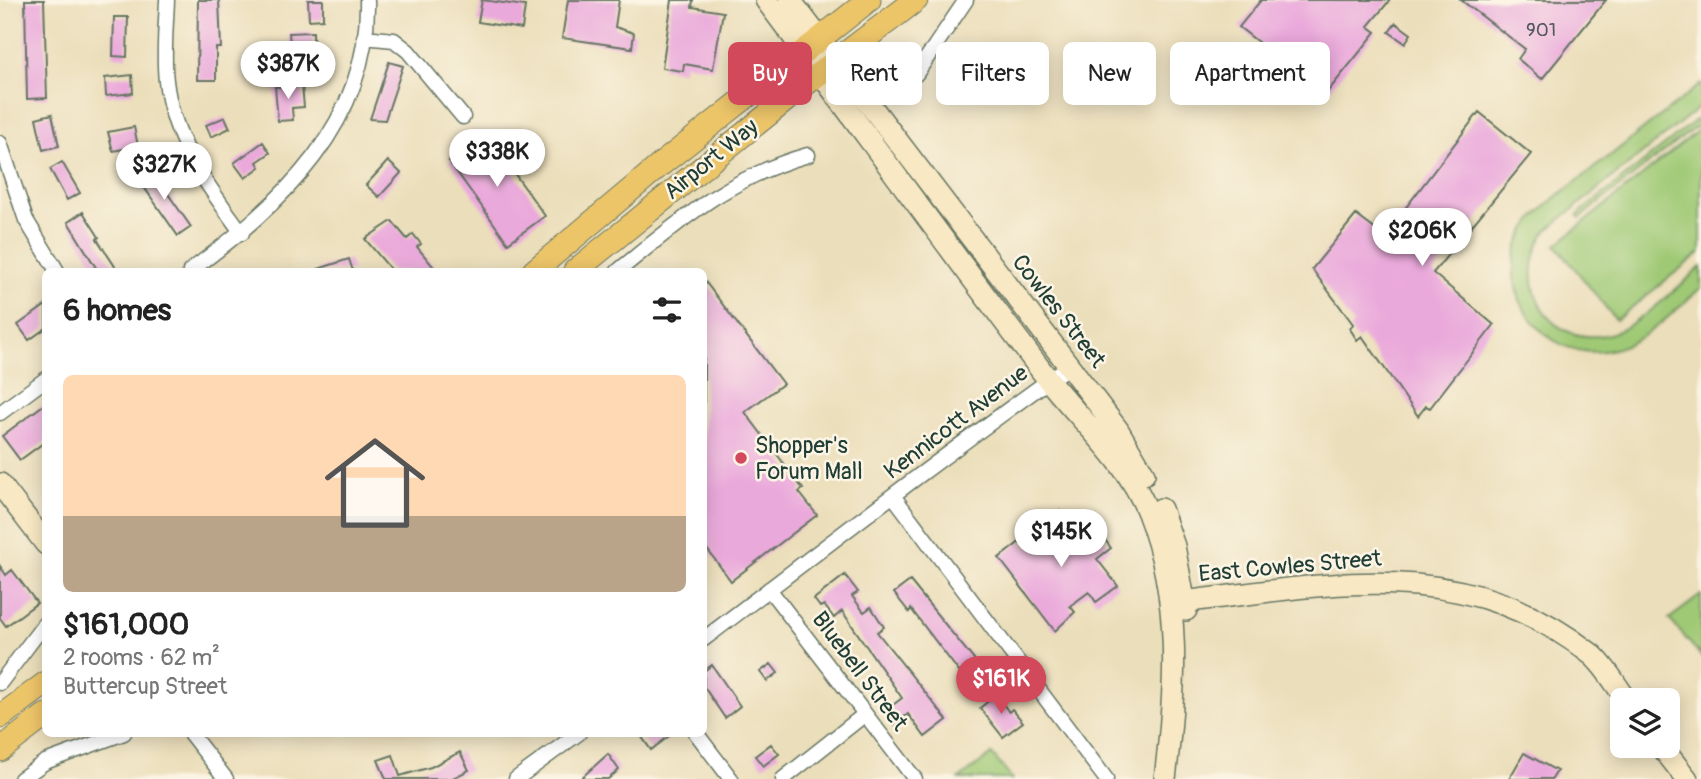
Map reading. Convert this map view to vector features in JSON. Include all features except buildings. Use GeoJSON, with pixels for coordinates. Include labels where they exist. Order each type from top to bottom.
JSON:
{"type":"FeatureCollection","features":[{"type":"Feature","properties":{"kind":"main road","name":"Cowles Street"},"geometry":{"type":"LineString","coordinates":[[766,0],[809,42]]}},
{"type":"Feature","properties":{"kind":"main road","name":"Cowles Street"},"geometry":{"type":"LineString","coordinates":[[790,0],[810,42]]}},
{"type":"Feature","properties":{"kind":"main road","name":"Airport Way"},"geometry":{"type":"LineString","coordinates":[[812,43],[869,0]]}},
{"type":"Feature","properties":{"kind":"main road","name":"Airport Way"},"geometry":{"type":"LineString","coordinates":[[861,42],[916,0]]}},
{"type":"Feature","properties":{"kind":"main road","name":"Cowles Street"},"geometry":{"type":"LineString","coordinates":[[812,45],[826,63]]}},
{"type":"Feature","properties":{"kind":"main road","name":"Airport Way"},"geometry":{"type":"LineString","coordinates":[[580,268],[826,69]]}},
{"type":"Feature","properties":{"kind":"main road","name":"Airport Way"},"geometry":{"type":"LineString","coordinates":[[538,268],[735,105]]}},
{"type":"Feature","properties":{"kind":"main road","name":"Cowles Street"},"geometry":{"type":"LineString","coordinates":[[856,105],[1049,380],[1120,461],[1137,489],[1179,602]]}},
{"type":"Feature","properties":{"kind":"main road","name":"Cowles Street"},"geometry":{"type":"LineString","coordinates":[[860,105],[1118,430],[1150,485],[1174,545],[1179,602]]}},
{"type":"Feature","properties":{"kind":"main road"},"geometry":{"type":"LineString","coordinates":[[0,484],[42,539]]}},
{"type":"Feature","properties":{"kind":"main road","name":"East Cowles Street"},"geometry":{"type":"LineString","coordinates":[[1179,602],[1360,582],[1435,585],[1493,598],[1520,610],[1593,655],[1618,688]]}},
{"type":"Feature","properties":{"kind":"main road"},"geometry":{"type":"LineString","coordinates":[[1165,779],[1175,693],[1179,602]]}},
{"type":"Feature","properties":{"kind":"main road"},"geometry":{"type":"LineString","coordinates":[[0,717],[42,685]]}},
{"type":"Feature","properties":{"kind":"main road"},"geometry":{"type":"LineString","coordinates":[[0,750],[42,718]]}},
{"type":"Feature","properties":{"kind":"main road"},"geometry":{"type":"LineString","coordinates":[[1670,758],[1687,779]]}},
{"type":"Feature","properties":{"kind":"street"},"geometry":{"type":"LineString","coordinates":[[167,0],[166,79],[172,114],[184,149],[242,233]]}},
{"type":"Feature","properties":{"kind":"street"},"geometry":{"type":"LineString","coordinates":[[194,268],[242,233],[284,195],[327,141],[344,108],[364,37],[367,0]]}},
{"type":"Feature","properties":{"kind":"street"},"geometry":{"type":"LineString","coordinates":[[922,64],[967,0]]}},
{"type":"Feature","properties":{"kind":"street"},"geometry":{"type":"LineString","coordinates":[[364,37],[394,40],[408,51],[463,117]]}},
{"type":"Feature","properties":{"kind":"street"},"geometry":{"type":"LineString","coordinates":[[0,143],[26,220],[55,268]]}},
{"type":"Feature","properties":{"kind":"street"},"geometry":{"type":"LineString","coordinates":[[622,268],[718,194],[752,174],[808,155]]}},
{"type":"Feature","properties":{"kind":"street","name":"Kennicott Avenue"},"geometry":{"type":"LineString","coordinates":[[707,637],[845,530],[894,497],[1069,366]]}},
{"type":"Feature","properties":{"kind":"street"},"geometry":{"type":"LineString","coordinates":[[0,413],[42,382]]}},
{"type":"Feature","properties":{"kind":"street"},"geometry":{"type":"LineString","coordinates":[[894,497],[1106,779]]}},
{"type":"Feature","properties":{"kind":"street","name":"Bluebell Street"},"geometry":{"type":"LineString","coordinates":[[769,589],[915,779]]}},
{"type":"Feature","properties":{"kind":"street"},"geometry":{"type":"LineString","coordinates":[[0,683],[42,627]]}},
{"type":"Feature","properties":{"kind":"street"},"geometry":{"type":"LineString","coordinates":[[783,779],[864,715]]}},
{"type":"Feature","properties":{"kind":"street"},"geometry":{"type":"LineString","coordinates":[[21,779],[45,762],[113,737]]}},
{"type":"Feature","properties":{"kind":"street"},"geometry":{"type":"LineString","coordinates":[[193,737],[226,779]]}},
{"type":"Feature","properties":{"kind":"street"},"geometry":{"type":"LineString","coordinates":[[516,779],[574,737]]}},
{"type":"Feature","properties":{"kind":"street"},"geometry":{"type":"LineString","coordinates":[[699,737],[731,779]]}},
{"type":"Feature","properties":{"kind":"green space"},"geometry":{"type":"Polygon","coordinates":[[[1701,84],[1701,106],[1546,231],[1537,249],[1533,269],[1534,287],[1540,305],[1550,319],[1565,330],[1583,336],[1605,335],[1630,325],[1656,307],[1701,267],[1701,288],[1635,341],[1610,350],[1586,351],[1565,346],[1546,334],[1530,319],[1520,299],[1514,278],[1515,256],[1523,234],[1537,215],[1555,198],[1701,84]]]}},
{"type":"Feature","properties":{"kind":"green space"},"geometry":{"type":"Polygon","coordinates":[[[1696,120],[1699,124],[1580,218],[1577,215],[1696,120]]]}},
{"type":"Feature","properties":{"kind":"green space"},"geometry":{"type":"Polygon","coordinates":[[[1701,128],[1701,252],[1616,320],[1556,245],[1701,128]]]}},
{"type":"Feature","properties":{"kind":"green space"},"geometry":{"type":"Polygon","coordinates":[[[1701,595],[1701,656],[1669,619],[1701,595]]]}},
{"type":"Feature","properties":{"kind":"green space"},"geometry":{"type":"Polygon","coordinates":[[[992,754],[1012,779],[959,779],[992,754]]]}},
{"type":"Feature","properties":{"kind":"place","name":"Shopper's Forum Mall"},"geometry":{"type":"Point","coordinates":[741,458]}}]}
